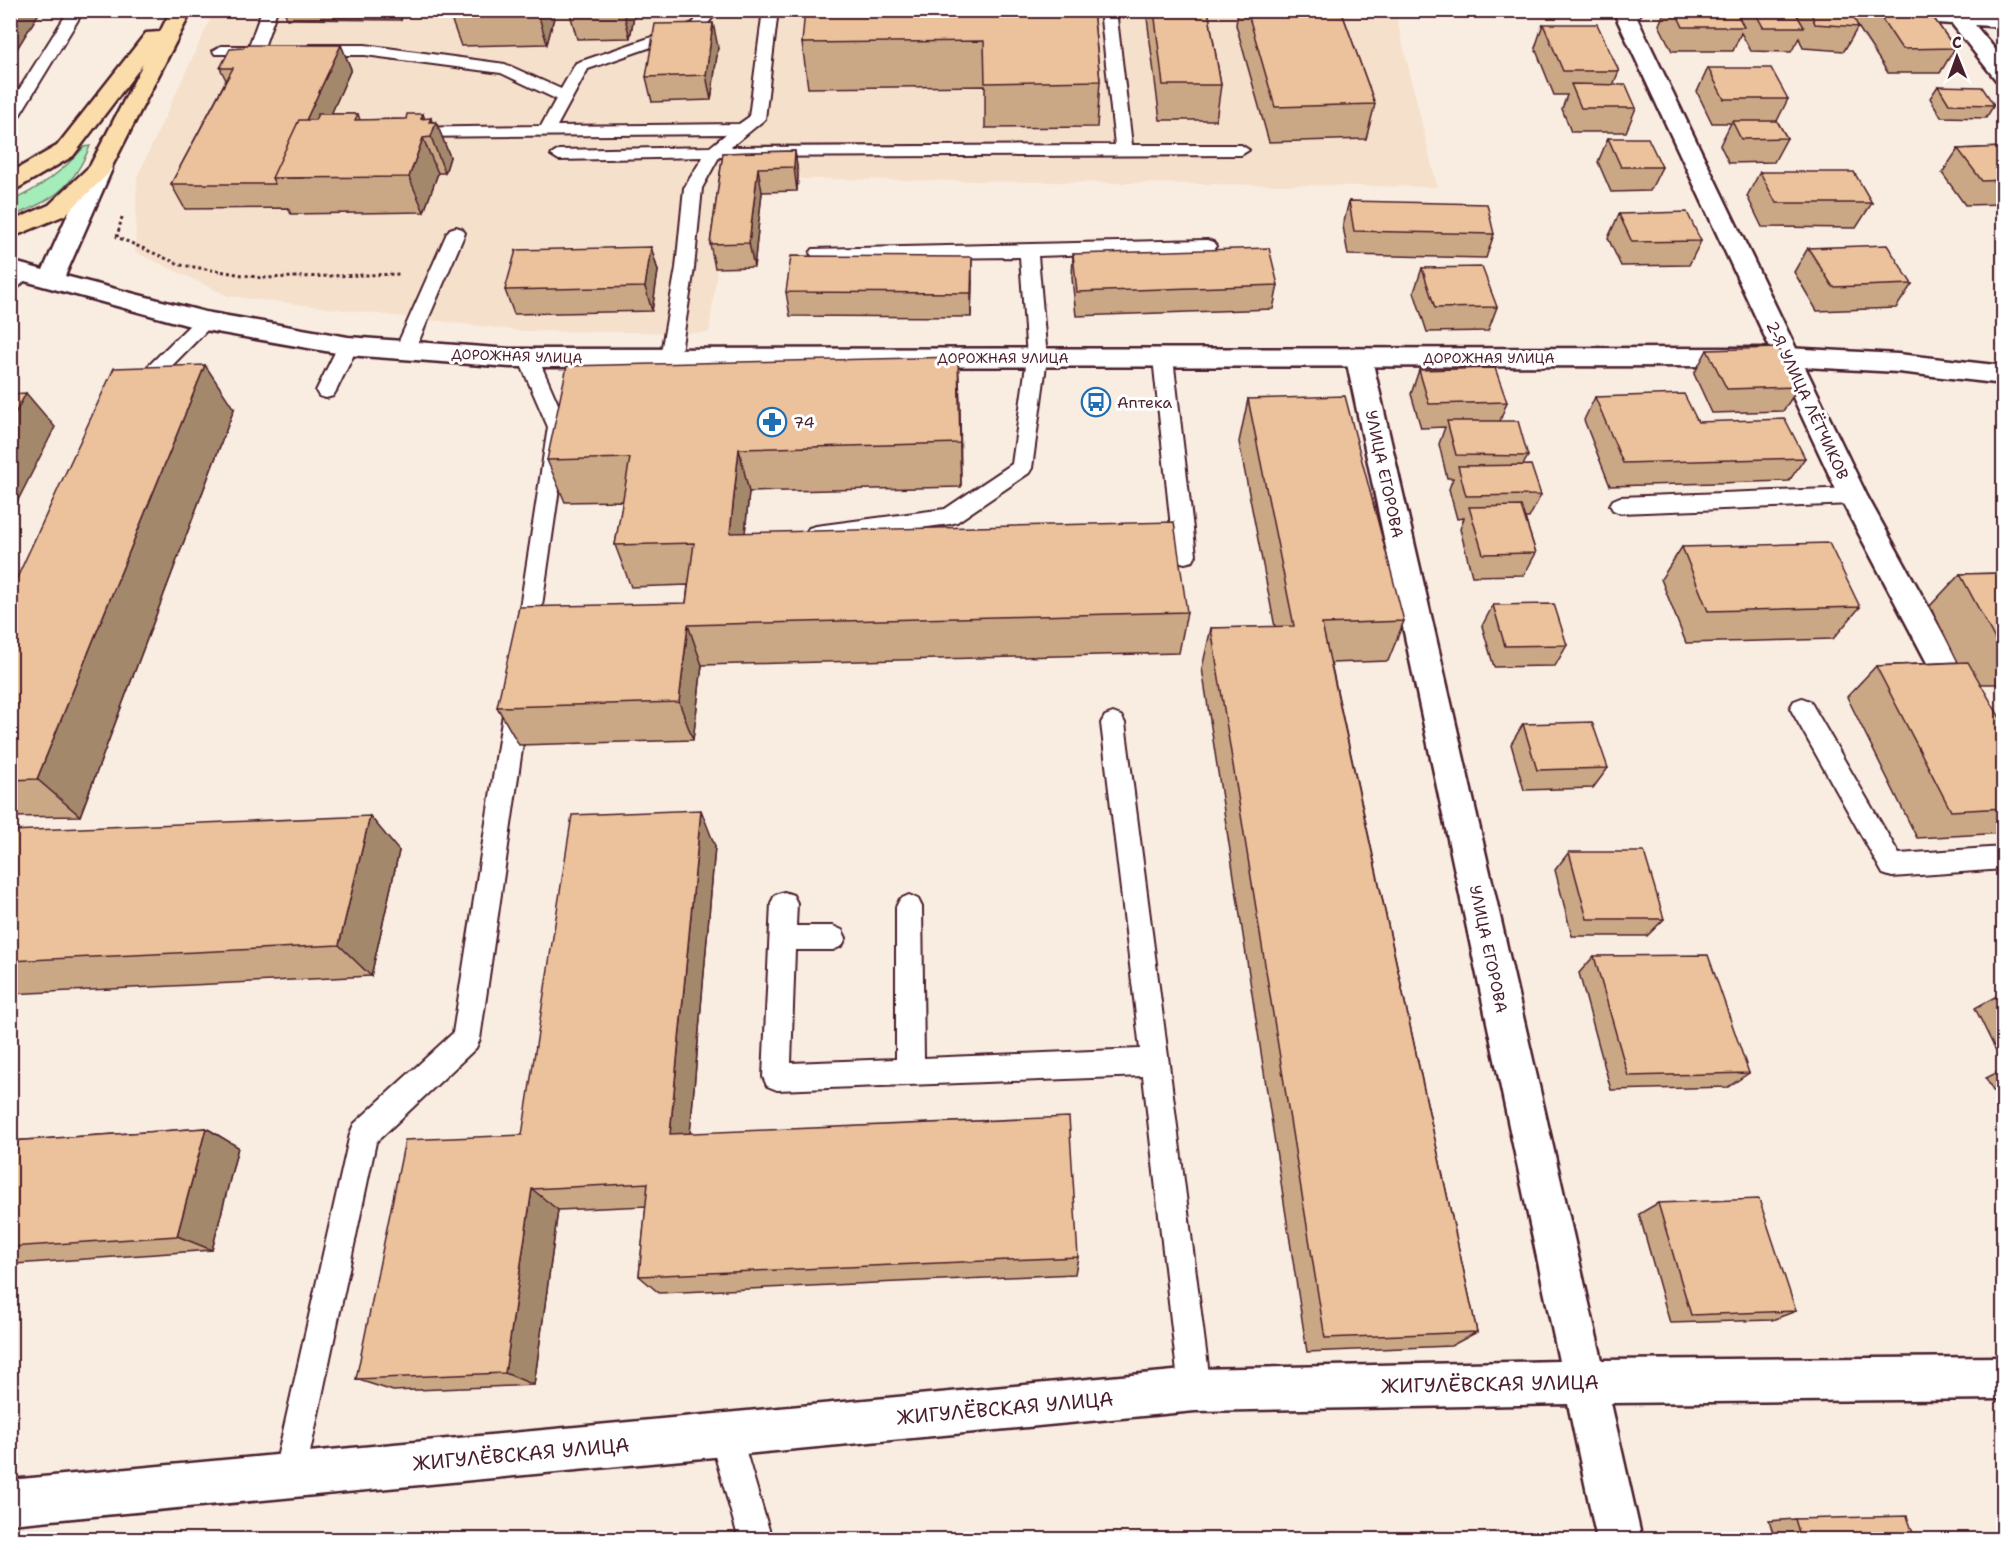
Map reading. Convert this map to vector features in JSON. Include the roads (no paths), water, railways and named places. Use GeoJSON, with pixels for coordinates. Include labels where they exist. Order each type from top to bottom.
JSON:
{"type":"FeatureCollection","features":[{"type":"Feature","properties":{"kind":"main road"},"geometry":{"type":"LineString","coordinates":[[10,183],[65,150],[120,76],[175,10]]}},
{"type":"Feature","properties":{"kind":"main road"},"geometry":{"type":"LineString","coordinates":[[10,231],[57,210],[100,169],[182,10]]}},
{"type":"Feature","properties":{"kind":"street"},"geometry":{"type":"LineString","coordinates":[[1838,10],[1949,14],[2004,21]]}},
{"type":"Feature","properties":{"kind":"street","name":"2-Я УЛИЦА ЛЁТЧИКОВ"},"geometry":{"type":"LineString","coordinates":[[1629,14],[1778,335],[1786,357],[1853,496],[1991,729],[2004,776]]}},
{"type":"Feature","properties":{"kind":"street"},"geometry":{"type":"LineString","coordinates":[[1949,14],[2004,75]]}},
{"type":"Feature","properties":{"kind":"street"},"geometry":{"type":"LineString","coordinates":[[51,279],[100,169]]}},
{"type":"Feature","properties":{"kind":"street","name":"ДОРОЖНАЯ УЛИЦА"},"geometry":{"type":"LineString","coordinates":[[15,276],[51,279],[205,321],[348,346],[528,358],[1786,357],[1898,363],[2004,375]]}},
{"type":"Feature","properties":{"kind":"street","name":"УЛИЦА ЕГОРОВА"},"geometry":{"type":"LineString","coordinates":[[1359,358],[1620,1539]]}},
{"type":"Feature","properties":{"kind":"street","name":"ЖИГУЛЁВСКАЯ УЛИЦА"},"geometry":{"type":"LineString","coordinates":[[10,1502],[1195,1390],[1584,1382],[2004,1378]]}},
{"type":"Feature","properties":{"kind":"lane"},"geometry":{"type":"LineString","coordinates":[[10,118],[77,10]]}},
{"type":"Feature","properties":{"kind":"lane"},"geometry":{"type":"LineString","coordinates":[[255,51],[270,10]]}},
{"type":"Feature","properties":{"kind":"lane"},"geometry":{"type":"LineString","coordinates":[[546,131],[582,66],[698,26],[712,10]]}},
{"type":"Feature","properties":{"kind":"lane"},"geometry":{"type":"LineString","coordinates":[[670,358],[685,268],[693,188],[714,152],[758,119],[771,10]]}},
{"type":"Feature","properties":{"kind":"lane"},"geometry":{"type":"LineString","coordinates":[[1108,10],[1124,150]]}},
{"type":"Feature","properties":{"kind":"lane"},"geometry":{"type":"LineString","coordinates":[[221,51],[277,50]]}},
{"type":"Feature","properties":{"kind":"lane"},"geometry":{"type":"LineString","coordinates":[[299,50],[365,50],[505,69],[564,98]]}},
{"type":"Feature","properties":{"kind":"lane"},"geometry":{"type":"LineString","coordinates":[[388,132],[743,129]]}},
{"type":"Feature","properties":{"kind":"lane"},"geometry":{"type":"LineString","coordinates":[[559,155],[714,152],[1241,150]]}},
{"type":"Feature","properties":{"kind":"lane"},"geometry":{"type":"LineString","coordinates":[[405,350],[456,233]]}},
{"type":"Feature","properties":{"kind":"lane"},"geometry":{"type":"LineString","coordinates":[[819,253],[1206,246]]}},
{"type":"Feature","properties":{"kind":"lane"},"geometry":{"type":"LineString","coordinates":[[796,537],[950,516],[1022,468],[1037,358],[1029,251]]}},
{"type":"Feature","properties":{"kind":"lane"},"geometry":{"type":"LineString","coordinates":[[127,409],[137,390],[205,321]]}},
{"type":"Feature","properties":{"kind":"lane"},"geometry":{"type":"LineString","coordinates":[[326,391],[348,346]]}},
{"type":"Feature","properties":{"kind":"lane"},"geometry":{"type":"LineString","coordinates":[[289,1476],[364,1134],[466,1039],[522,670],[543,610],[558,427],[528,358]]}},
{"type":"Feature","properties":{"kind":"lane"},"geometry":{"type":"LineString","coordinates":[[1163,358],[1185,555]]}},
{"type":"Feature","properties":{"kind":"lane"},"geometry":{"type":"LineString","coordinates":[[1620,505],[1853,496]]}},
{"type":"Feature","properties":{"kind":"lane"},"geometry":{"type":"LineString","coordinates":[[1802,708],[1892,866],[2004,858]]}},
{"type":"Feature","properties":{"kind":"lane"},"geometry":{"type":"LineString","coordinates":[[1113,723],[1195,1390]]}},
{"type":"Feature","properties":{"kind":"lane"},"geometry":{"type":"LineString","coordinates":[[784,903],[777,1077],[1154,1062]]}},
{"type":"Feature","properties":{"kind":"lane"},"geometry":{"type":"LineString","coordinates":[[909,907],[910,1072]]}},
{"type":"Feature","properties":{"kind":"lane"},"geometry":{"type":"LineString","coordinates":[[782,939],[833,938]]}},
{"type":"Feature","properties":{"kind":"lane"},"geometry":{"type":"LineString","coordinates":[[725,1435],[756,1539]]}},
{"type":"Feature","properties":{"kind":"place","name":"Аптека"},"geometry":{"type":"Point","coordinates":[1096,402]}},
{"type":"Feature","properties":{"kind":"place","name":"74"},"geometry":{"type":"Point","coordinates":[772,422]}}]}
